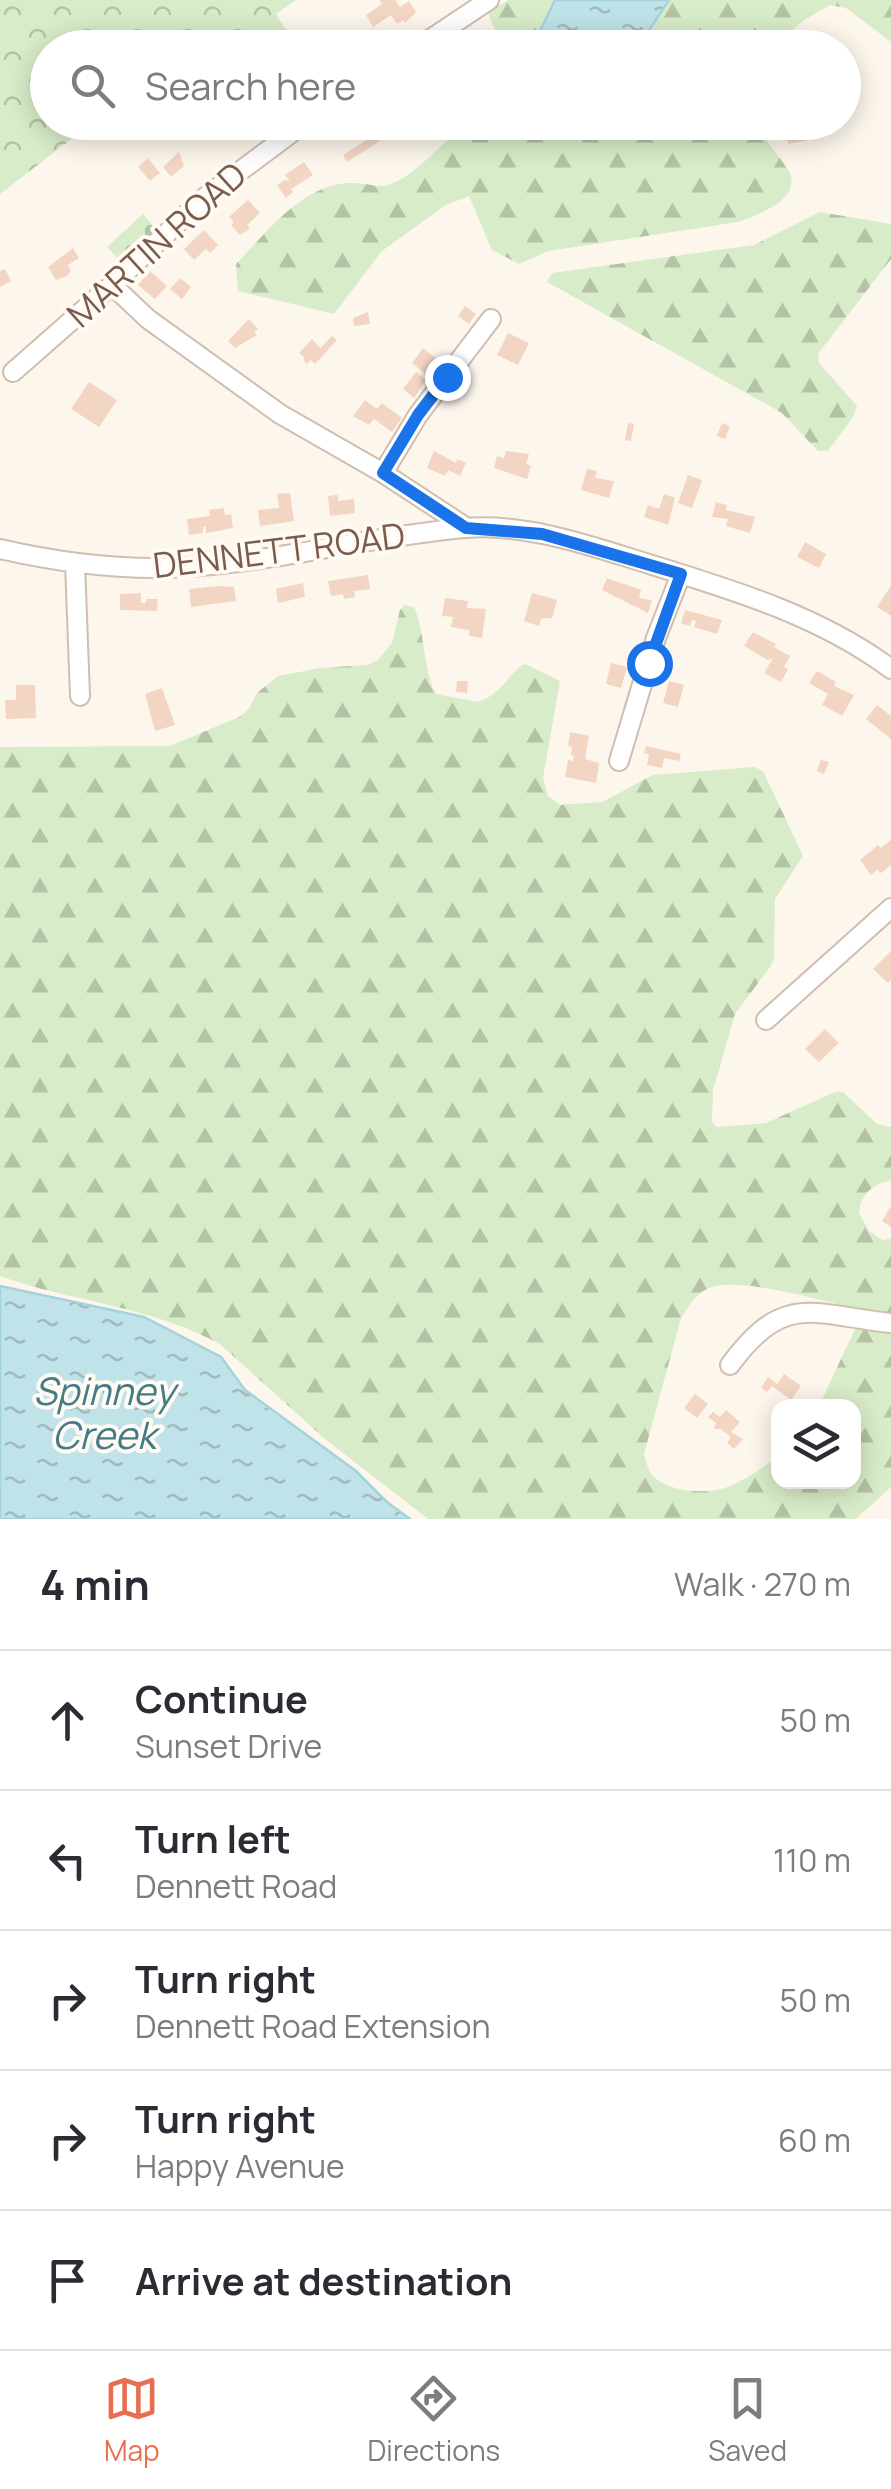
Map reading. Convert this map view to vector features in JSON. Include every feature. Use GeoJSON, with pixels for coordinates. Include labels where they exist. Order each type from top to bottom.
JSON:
{"type":"FeatureCollection","features":[{"type":"Feature","properties":{"kind":"street"},"geometry":{"type":"LineString","coordinates":[[444,30],[489,0]]}},
{"type":"Feature","properties":{"kind":"street","name":"MARTIN ROAD"},"geometry":{"type":"LineString","coordinates":[[12,372],[112,286],[204,198],[282,140]]}},
{"type":"Feature","properties":{"kind":"street"},"geometry":{"type":"LineString","coordinates":[[112,286],[148,320],[280,414],[383,473],[466,528]]}},
{"type":"Feature","properties":{"kind":"street"},"geometry":{"type":"LineString","coordinates":[[383,473],[418,415],[490,319]]}},
{"type":"Feature","properties":{"kind":"street","name":"DENNETT ROAD"},"geometry":{"type":"LineString","coordinates":[[0,549],[75,563],[186,567],[466,528],[542,534],[681,574],[794,613],[852,642],[891,669]]}},
{"type":"Feature","properties":{"kind":"street"},"geometry":{"type":"LineString","coordinates":[[75,563],[80,696]]}},
{"type":"Feature","properties":{"kind":"street"},"geometry":{"type":"LineString","coordinates":[[620,761],[656,638],[681,574]]}},
{"type":"Feature","properties":{"kind":"street"},"geometry":{"type":"LineString","coordinates":[[766,1020],[891,908]]}},
{"type":"Feature","properties":{"kind":"street"},"geometry":{"type":"LineString","coordinates":[[730,1366],[765,1326],[794,1313],[829,1313],[891,1323]]}},
{"type":"Feature","properties":{"kind":"green space"},"geometry":{"type":"Polygon","coordinates":[[[0,0],[296,0],[276,14],[286,30],[30,30],[30,140],[70,140],[0,194],[0,0]]]}},
{"type":"Feature","properties":{"kind":"green space"},"geometry":{"type":"Polygon","coordinates":[[[508,0],[555,0],[542,30],[495,30],[489,12],[508,0]]]}},
{"type":"Feature","properties":{"kind":"green space"},"geometry":{"type":"Polygon","coordinates":[[[669,0],[891,0],[891,42],[846,8],[830,5],[792,30],[650,30],[669,0]]]}},
{"type":"Feature","properties":{"kind":"green space"},"geometry":{"type":"Polygon","coordinates":[[[449,140],[766,140],[792,180],[785,197],[777,204],[738,222],[548,251],[519,264],[492,250],[469,196],[446,205],[382,251],[334,314],[238,291],[236,264],[303,200],[335,185],[391,184],[449,140]]]}},
{"type":"Feature","properties":{"kind":"green space"},"geometry":{"type":"Polygon","coordinates":[[[820,212],[891,224],[891,259],[818,354],[819,363],[857,406],[828,451],[818,451],[782,413],[547,282],[552,273],[754,245],[820,212]]]}},
{"type":"Feature","properties":{"kind":"green space"},"geometry":{"type":"Polygon","coordinates":[[[143,214],[156,229],[121,262],[107,247],[143,214]]]}},
{"type":"Feature","properties":{"kind":"green space"},"geometry":{"type":"Polygon","coordinates":[[[405,605],[414,607],[436,694],[478,702],[525,664],[560,681],[543,778],[548,796],[560,805],[602,802],[653,775],[754,767],[763,771],[803,856],[775,899],[774,959],[735,1014],[713,1090],[712,1121],[717,1127],[766,1123],[843,1092],[877,1124],[891,1127],[891,1180],[869,1190],[859,1213],[869,1231],[883,1240],[891,1239],[891,1313],[745,1285],[723,1285],[703,1291],[681,1318],[644,1454],[651,1474],[660,1482],[690,1491],[730,1486],[771,1462],[771,1489],[861,1489],[861,1399],[822,1399],[855,1329],[891,1329],[891,1487],[856,1519],[428,1519],[325,1439],[221,1345],[168,1321],[0,1276],[0,747],[170,746],[239,717],[249,709],[257,693],[278,676],[367,665],[378,660],[392,643],[400,610],[405,605]]]}},
{"type":"Feature","properties":{"kind":"water"},"geometry":{"type":"Polygon","coordinates":[[[555,0],[669,0],[649,30],[541,29],[555,0]]]}},
{"type":"Feature","properties":{"kind":"water","name":"Spinney Creek"},"geometry":{"type":"Polygon","coordinates":[[[0,1286],[144,1317],[221,1357],[245,1390],[356,1471],[410,1519],[0,1519],[0,1286]]]}},
{"type":"Feature","properties":{"kind":"building"},"geometry":{"type":"Polygon","coordinates":[[[379,0],[395,0],[400,7],[409,1],[416,12],[405,23],[404,20],[397,24],[391,15],[373,27],[366,15],[382,4],[379,0]]]}},
{"type":"Feature","properties":{"kind":"building"},"geometry":{"type":"Polygon","coordinates":[[[367,140],[380,141],[347,162],[343,155],[367,140]]]}},
{"type":"Feature","properties":{"kind":"building"},"geometry":{"type":"Polygon","coordinates":[[[179,152],[184,166],[171,177],[163,167],[179,152]]]}},
{"type":"Feature","properties":{"kind":"building"},"geometry":{"type":"Polygon","coordinates":[[[148,158],[160,173],[150,181],[138,167],[148,158]]]}},
{"type":"Feature","properties":{"kind":"building"},"geometry":{"type":"Polygon","coordinates":[[[304,162],[313,175],[291,189],[293,192],[286,198],[277,185],[285,180],[290,182],[285,175],[304,162]]]}},
{"type":"Feature","properties":{"kind":"building"},"geometry":{"type":"Polygon","coordinates":[[[248,200],[260,213],[247,225],[250,229],[240,235],[229,217],[248,200]]]}},
{"type":"Feature","properties":{"kind":"building"},"geometry":{"type":"Polygon","coordinates":[[[204,230],[218,245],[194,260],[184,249],[204,230]]]}},
{"type":"Feature","properties":{"kind":"building"},"geometry":{"type":"Polygon","coordinates":[[[73,248],[79,258],[68,265],[71,271],[67,276],[56,280],[48,267],[73,248]]]}},
{"type":"Feature","properties":{"kind":"building"},"geometry":{"type":"Polygon","coordinates":[[[5,269],[11,281],[0,287],[0,271],[5,269]]]}},
{"type":"Feature","properties":{"kind":"building"},"geometry":{"type":"Polygon","coordinates":[[[150,271],[167,286],[155,299],[138,285],[150,271]]]}},
{"type":"Feature","properties":{"kind":"building"},"geometry":{"type":"Polygon","coordinates":[[[180,278],[191,287],[182,299],[170,289],[180,278]]]}},
{"type":"Feature","properties":{"kind":"building"},"geometry":{"type":"Polygon","coordinates":[[[465,306],[476,314],[469,324],[458,316],[465,306]]]}},
{"type":"Feature","properties":{"kind":"building"},"geometry":{"type":"Polygon","coordinates":[[[368,312],[370,324],[354,326],[353,318],[368,312]]]}},
{"type":"Feature","properties":{"kind":"building"},"geometry":{"type":"Polygon","coordinates":[[[249,319],[258,329],[254,332],[257,335],[235,348],[228,341],[249,319]]]}},
{"type":"Feature","properties":{"kind":"building"},"geometry":{"type":"Polygon","coordinates":[[[508,333],[529,343],[518,365],[497,355],[508,333]]]}},
{"type":"Feature","properties":{"kind":"building"},"geometry":{"type":"Polygon","coordinates":[[[332,336],[337,340],[315,364],[303,360],[299,353],[312,339],[320,348],[332,336]]]}},
{"type":"Feature","properties":{"kind":"building"},"geometry":{"type":"Polygon","coordinates":[[[423,348],[437,359],[426,374],[412,363],[423,348]]]}},
{"type":"Feature","properties":{"kind":"building"},"geometry":{"type":"Polygon","coordinates":[[[416,372],[426,380],[414,398],[403,389],[416,372]]]}},
{"type":"Feature","properties":{"kind":"building"},"geometry":{"type":"Polygon","coordinates":[[[89,382],[117,400],[99,427],[71,409],[89,382]]]}},
{"type":"Feature","properties":{"kind":"building"},"geometry":{"type":"Polygon","coordinates":[[[365,400],[377,409],[382,403],[402,418],[392,432],[374,419],[369,425],[353,416],[365,400]]]}},
{"type":"Feature","properties":{"kind":"building"},"geometry":{"type":"Polygon","coordinates":[[[628,423],[634,424],[631,441],[625,440],[628,423]]]}},
{"type":"Feature","properties":{"kind":"building"},"geometry":{"type":"Polygon","coordinates":[[[722,423],[730,426],[725,439],[717,436],[722,423]]]}},
{"type":"Feature","properties":{"kind":"building"},"geometry":{"type":"Polygon","coordinates":[[[434,451],[456,463],[457,459],[466,463],[460,476],[448,470],[445,476],[427,468],[434,451]]]}},
{"type":"Feature","properties":{"kind":"building"},"geometry":{"type":"Polygon","coordinates":[[[506,451],[529,454],[527,479],[494,468],[497,456],[504,458],[506,451]]]}},
{"type":"Feature","properties":{"kind":"building"},"geometry":{"type":"Polygon","coordinates":[[[587,469],[597,471],[595,478],[614,481],[609,498],[581,490],[587,469]]]}},
{"type":"Feature","properties":{"kind":"building"},"geometry":{"type":"Polygon","coordinates":[[[688,475],[702,480],[692,508],[678,503],[688,475]]]}},
{"type":"Feature","properties":{"kind":"building"},"geometry":{"type":"Polygon","coordinates":[[[290,493],[294,521],[260,526],[258,510],[279,508],[277,494],[290,493]]]}},
{"type":"Feature","properties":{"kind":"building"},"geometry":{"type":"Polygon","coordinates":[[[664,494],[675,498],[668,525],[644,517],[648,505],[659,509],[664,494]]]}},
{"type":"Feature","properties":{"kind":"building"},"geometry":{"type":"Polygon","coordinates":[[[338,495],[338,501],[354,499],[355,513],[330,516],[328,496],[338,495]]]}},
{"type":"Feature","properties":{"kind":"building"},"geometry":{"type":"Polygon","coordinates":[[[716,502],[727,505],[726,510],[755,517],[750,533],[726,526],[728,519],[712,517],[716,502]]]}},
{"type":"Feature","properties":{"kind":"building"},"geometry":{"type":"Polygon","coordinates":[[[224,508],[225,515],[231,514],[233,528],[206,533],[206,526],[203,533],[189,535],[187,519],[210,516],[209,510],[224,508]]]}},
{"type":"Feature","properties":{"kind":"building"},"geometry":{"type":"Polygon","coordinates":[[[805,542],[826,554],[819,568],[797,557],[805,542]]]}},
{"type":"Feature","properties":{"kind":"building"},"geometry":{"type":"Polygon","coordinates":[[[368,575],[370,589],[354,591],[355,597],[344,599],[343,594],[331,596],[328,581],[368,575]]]}},
{"type":"Feature","properties":{"kind":"building"},"geometry":{"type":"Polygon","coordinates":[[[607,578],[641,590],[639,598],[652,600],[648,613],[602,590],[607,578]]]}},
{"type":"Feature","properties":{"kind":"building"},"geometry":{"type":"Polygon","coordinates":[[[303,583],[305,597],[278,603],[276,589],[303,583]]]}},
{"type":"Feature","properties":{"kind":"building"},"geometry":{"type":"Polygon","coordinates":[[[891,586],[891,616],[877,607],[891,586]]]}},
{"type":"Feature","properties":{"kind":"building"},"geometry":{"type":"Polygon","coordinates":[[[234,587],[236,601],[191,607],[189,589],[234,587]]]}},
{"type":"Feature","properties":{"kind":"building"},"geometry":{"type":"Polygon","coordinates":[[[141,593],[141,603],[158,599],[157,611],[120,610],[120,594],[141,593]]]}},
{"type":"Feature","properties":{"kind":"building"},"geometry":{"type":"Polygon","coordinates":[[[532,593],[557,600],[552,618],[541,619],[539,626],[524,621],[532,593]]]}},
{"type":"Feature","properties":{"kind":"building"},"geometry":{"type":"Polygon","coordinates":[[[445,598],[468,601],[467,608],[486,609],[482,638],[469,636],[469,630],[451,627],[453,617],[442,616],[445,598]]]}},
{"type":"Feature","properties":{"kind":"building"},"geometry":{"type":"Polygon","coordinates":[[[685,610],[722,620],[717,634],[694,627],[696,621],[692,620],[690,626],[681,623],[685,610]]]}},
{"type":"Feature","properties":{"kind":"building"},"geometry":{"type":"Polygon","coordinates":[[[753,632],[790,656],[781,682],[764,673],[773,658],[768,660],[744,646],[753,632]]]}},
{"type":"Feature","properties":{"kind":"building"},"geometry":{"type":"Polygon","coordinates":[[[611,663],[627,667],[621,688],[606,684],[611,663]]]}},
{"type":"Feature","properties":{"kind":"building"},"geometry":{"type":"Polygon","coordinates":[[[817,671],[836,682],[834,686],[854,695],[842,716],[822,705],[828,694],[809,683],[817,671]]]}},
{"type":"Feature","properties":{"kind":"building"},"geometry":{"type":"Polygon","coordinates":[[[457,681],[468,681],[467,693],[456,692],[457,681]]]}},
{"type":"Feature","properties":{"kind":"building"},"geometry":{"type":"Polygon","coordinates":[[[669,681],[684,685],[678,707],[663,703],[669,681]]]}},
{"type":"Feature","properties":{"kind":"building"},"geometry":{"type":"Polygon","coordinates":[[[16,685],[35,685],[36,718],[6,719],[5,700],[16,700],[16,685]]]}},
{"type":"Feature","properties":{"kind":"building"},"geometry":{"type":"Polygon","coordinates":[[[162,688],[175,725],[155,731],[145,694],[162,688]]]}},
{"type":"Feature","properties":{"kind":"building"},"geometry":{"type":"Polygon","coordinates":[[[877,705],[891,716],[891,739],[866,719],[877,705]]]}},
{"type":"Feature","properties":{"kind":"building"},"geometry":{"type":"Polygon","coordinates":[[[570,732],[589,736],[585,759],[599,763],[596,783],[565,777],[568,760],[573,761],[574,756],[568,746],[570,732]]]}},
{"type":"Feature","properties":{"kind":"building"},"geometry":{"type":"Polygon","coordinates":[[[646,746],[681,754],[679,761],[664,758],[662,768],[647,765],[646,746]]]}},
{"type":"Feature","properties":{"kind":"building"},"geometry":{"type":"Polygon","coordinates":[[[821,760],[829,762],[824,774],[817,771],[821,760]]]}},
{"type":"Feature","properties":{"kind":"building"},"geometry":{"type":"Polygon","coordinates":[[[891,840],[891,865],[871,875],[860,860],[891,840]]]}},
{"type":"Feature","properties":{"kind":"building"},"geometry":{"type":"Polygon","coordinates":[[[891,951],[891,979],[888,983],[873,969],[891,951]]]}},
{"type":"Feature","properties":{"kind":"building"},"geometry":{"type":"Polygon","coordinates":[[[825,1029],[839,1043],[819,1062],[805,1049],[825,1029]]]}},
{"type":"Feature","properties":{"kind":"building"},"geometry":{"type":"Polygon","coordinates":[[[891,1206],[891,1227],[882,1221],[891,1206]]]}},
{"type":"Feature","properties":{"kind":"building"},"geometry":{"type":"Polygon","coordinates":[[[784,1374],[801,1386],[792,1399],[772,1386],[767,1392],[761,1388],[768,1377],[777,1384],[784,1374]]]}},
{"type":"Feature","properties":{"kind":"building"},"geometry":{"type":"Polygon","coordinates":[[[695,1394],[708,1404],[697,1418],[684,1408],[695,1394]]]}},
{"type":"Feature","properties":{"kind":"building"},"geometry":{"type":"Polygon","coordinates":[[[726,1410],[740,1422],[731,1432],[743,1439],[734,1449],[727,1443],[731,1437],[714,1429],[716,1423],[708,1417],[713,1412],[720,1417],[726,1410]]]}},
{"type":"Feature","properties":{"kind":"route"},"geometry":{"type":"LineString","coordinates":[[447,377],[418,415],[383,473],[466,528],[542,534],[681,574],[649,663]]}}]}
